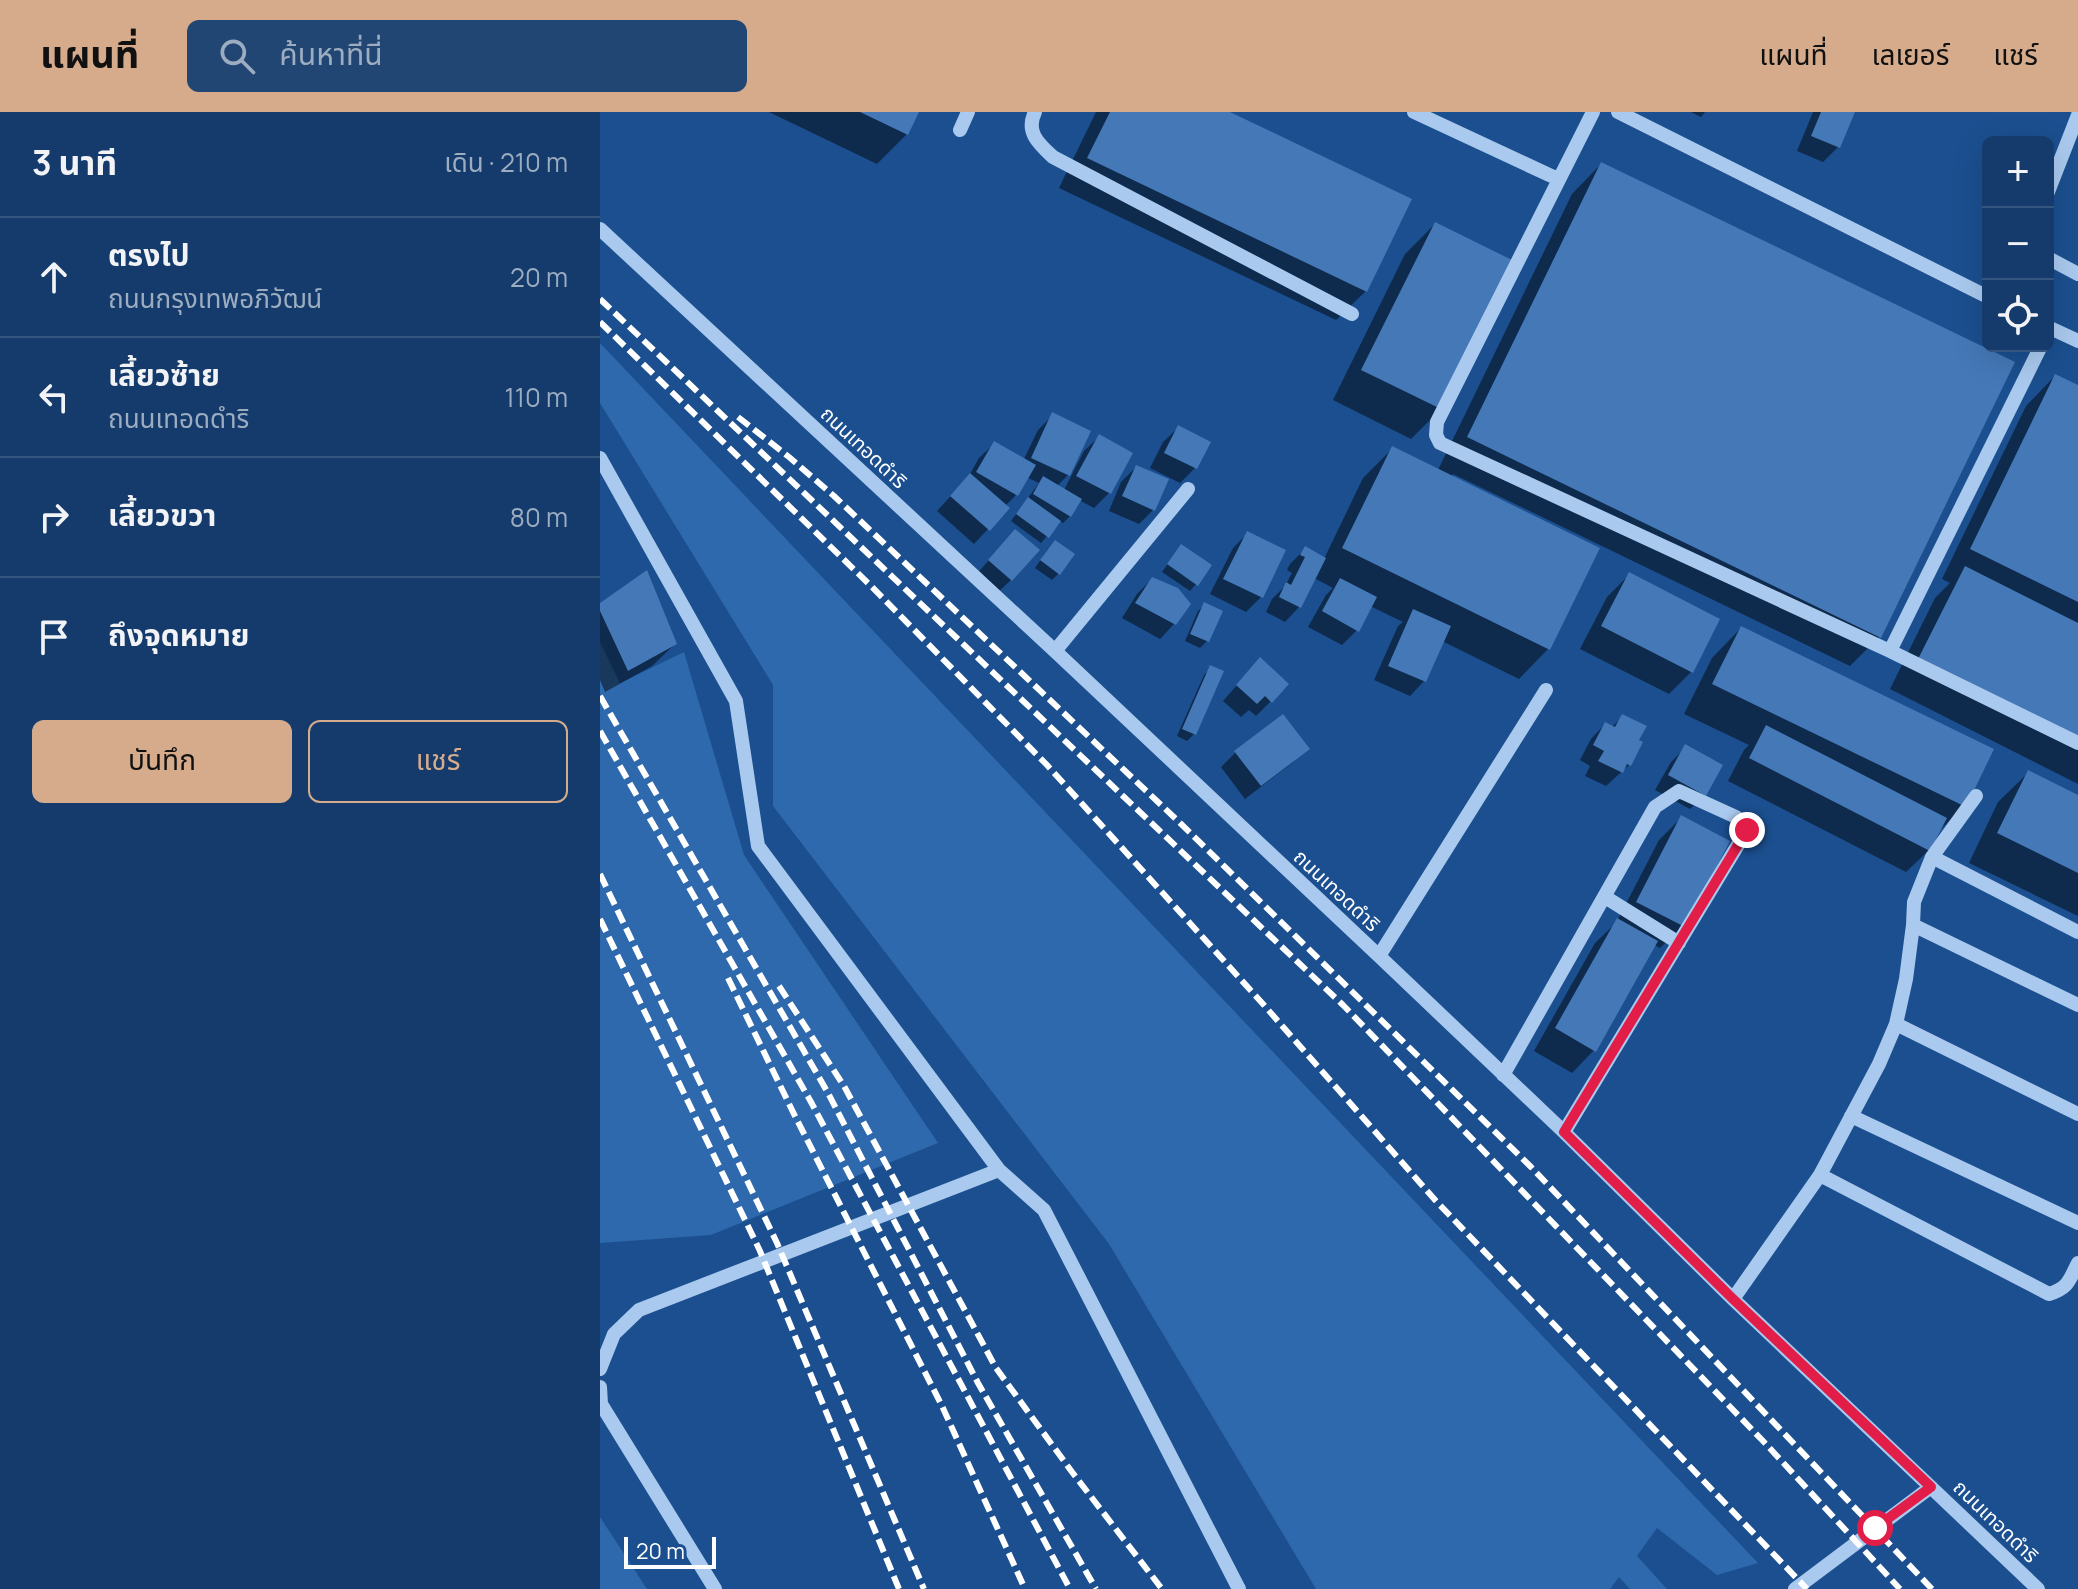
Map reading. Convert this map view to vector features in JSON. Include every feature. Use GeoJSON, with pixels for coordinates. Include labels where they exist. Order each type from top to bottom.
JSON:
{"type":"FeatureCollection","features":[{"type":"Feature","properties":{"kind":"street"},"geometry":{"type":"LineString","coordinates":[[960,130],[968,112]]}},
{"type":"Feature","properties":{"kind":"street"},"geometry":{"type":"LineString","coordinates":[[1035,112],[1032,130],[1036,141],[1053,157],[1352,314]]}},
{"type":"Feature","properties":{"kind":"street"},"geometry":{"type":"LineString","coordinates":[[1414,112],[1558,179]]}},
{"type":"Feature","properties":{"kind":"street"},"geometry":{"type":"LineString","coordinates":[[1593,112],[1437,422],[1436,435],[1440,443],[1890,651],[2078,743]]}},
{"type":"Feature","properties":{"kind":"street"},"geometry":{"type":"LineString","coordinates":[[1618,112],[1982,294]]}},
{"type":"Feature","properties":{"kind":"street"},"geometry":{"type":"LineString","coordinates":[[2054,177],[2078,115],[2069,112]]}},
{"type":"Feature","properties":{"kind":"street","name":"ถนนเทอดดำริ"},"geometry":{"type":"LineString","coordinates":[[600,229],[1379,956],[2038,1589]]}},
{"type":"Feature","properties":{"kind":"street"},"geometry":{"type":"LineString","coordinates":[[2054,261],[2078,274]]}},
{"type":"Feature","properties":{"kind":"street"},"geometry":{"type":"LineString","coordinates":[[2054,331],[2078,341]]}},
{"type":"Feature","properties":{"kind":"street"},"geometry":{"type":"LineString","coordinates":[[1890,651],[2038,352]]}},
{"type":"Feature","properties":{"kind":"street"},"geometry":{"type":"LineString","coordinates":[[600,458],[736,701],[758,846],[999,1170],[1044,1210],[1239,1589]]}},
{"type":"Feature","properties":{"kind":"street"},"geometry":{"type":"LineString","coordinates":[[1055,651],[1188,489]]}},
{"type":"Feature","properties":{"kind":"street"},"geometry":{"type":"LineString","coordinates":[[1379,956],[1546,690]]}},
{"type":"Feature","properties":{"kind":"street"},"geometry":{"type":"LineString","coordinates":[[1503,1075],[1655,807],[1679,791],[1736,817],[1747,830],[1564,1132]]}},
{"type":"Feature","properties":{"kind":"street"},"geometry":{"type":"LineString","coordinates":[[1733,1299],[1820,1175],[1879,1064],[1896,1024],[1906,979],[1914,902],[1932,857],[1976,796]]}},
{"type":"Feature","properties":{"kind":"street"},"geometry":{"type":"LineString","coordinates":[[1932,857],[2078,932]]}},
{"type":"Feature","properties":{"kind":"street"},"geometry":{"type":"LineString","coordinates":[[1605,897],[1679,943]]}},
{"type":"Feature","properties":{"kind":"street"},"geometry":{"type":"LineString","coordinates":[[1913,925],[2078,1005]]}},
{"type":"Feature","properties":{"kind":"street"},"geometry":{"type":"LineString","coordinates":[[1896,1024],[2078,1114]]}},
{"type":"Feature","properties":{"kind":"street"},"geometry":{"type":"LineString","coordinates":[[1851,1116],[2078,1223]]}},
{"type":"Feature","properties":{"kind":"street"},"geometry":{"type":"LineString","coordinates":[[600,1369],[614,1334],[639,1310],[999,1170]]}},
{"type":"Feature","properties":{"kind":"street"},"geometry":{"type":"LineString","coordinates":[[1820,1175],[2049,1294],[2061,1290],[2078,1263]]}},
{"type":"Feature","properties":{"kind":"street"},"geometry":{"type":"LineString","coordinates":[[600,1387],[601,1404],[715,1589]]}},
{"type":"Feature","properties":{"kind":"street"},"geometry":{"type":"LineString","coordinates":[[1795,1589],[1931,1487]]}},
{"type":"Feature","properties":{"kind":"shaded area"},"geometry":{"type":"Polygon","coordinates":[[[600,343],[1758,1563],[1717,1575],[1657,1528],[1637,1556],[1667,1589],[1630,1589],[1619,1577],[1610,1589],[1316,1589],[1109,1244],[773,806],[773,685],[600,403],[600,343]]]}},
{"type":"Feature","properties":{"kind":"shaded area"},"geometry":{"type":"Polygon","coordinates":[[[600,642],[620,683],[684,652],[744,855],[938,1143],[711,1235],[600,1243],[600,642]]]}},
{"type":"Feature","properties":{"kind":"shaded area"},"geometry":{"type":"Polygon","coordinates":[[[600,1517],[647,1589],[600,1589],[600,1517]]]}},
{"type":"Feature","properties":{"kind":"building"},"geometry":{"type":"Polygon","coordinates":[[[860,112],[919,112],[908,135],[860,112]]]}},
{"type":"Feature","properties":{"kind":"building"},"geometry":{"type":"Polygon","coordinates":[[[1110,112],[1230,112],[1412,199],[1367,292],[1087,158],[1110,112]]]}},
{"type":"Feature","properties":{"kind":"building"},"geometry":{"type":"Polygon","coordinates":[[[1821,112],[1855,112],[1840,148],[1811,136],[1821,112]]]}},
{"type":"Feature","properties":{"kind":"building"},"geometry":{"type":"Polygon","coordinates":[[[1601,162],[1982,346],[1982,352],[1994,352],[2015,362],[1881,638],[1467,437],[1601,162]]]}},
{"type":"Feature","properties":{"kind":"building"},"geometry":{"type":"Polygon","coordinates":[[[1435,222],[1516,262],[1443,410],[1361,370],[1435,222]]]}},
{"type":"Feature","properties":{"kind":"building"},"geometry":{"type":"Polygon","coordinates":[[[2055,374],[2078,385],[2078,602],[1970,549],[2055,374]]]}},
{"type":"Feature","properties":{"kind":"building"},"geometry":{"type":"Polygon","coordinates":[[[1052,412],[1091,431],[1070,476],[1031,458],[1052,412]]]}},
{"type":"Feature","properties":{"kind":"building"},"geometry":{"type":"Polygon","coordinates":[[[1178,425],[1211,442],[1197,469],[1164,453],[1178,425]]]}},
{"type":"Feature","properties":{"kind":"building"},"geometry":{"type":"Polygon","coordinates":[[[1099,434],[1133,453],[1111,494],[1076,476],[1099,434]]]}},
{"type":"Feature","properties":{"kind":"building"},"geometry":{"type":"Polygon","coordinates":[[[994,441],[1036,465],[1018,496],[976,472],[994,441]]]}},
{"type":"Feature","properties":{"kind":"building"},"geometry":{"type":"Polygon","coordinates":[[[1392,446],[1600,548],[1550,650],[1342,548],[1392,446]]]}},
{"type":"Feature","properties":{"kind":"building"},"geometry":{"type":"Polygon","coordinates":[[[1136,465],[1169,479],[1155,511],[1122,496],[1136,465]]]}},
{"type":"Feature","properties":{"kind":"building"},"geometry":{"type":"Polygon","coordinates":[[[970,473],[1010,508],[990,531],[950,496],[970,473]]]}},
{"type":"Feature","properties":{"kind":"building"},"geometry":{"type":"Polygon","coordinates":[[[1043,476],[1082,499],[1071,517],[1033,494],[1043,476]]]}},
{"type":"Feature","properties":{"kind":"building"},"geometry":{"type":"Polygon","coordinates":[[[1028,497],[1061,521],[1049,538],[1016,514],[1028,497]]]}},
{"type":"Feature","properties":{"kind":"building"},"geometry":{"type":"Polygon","coordinates":[[[1015,529],[1040,550],[1012,581],[988,560],[1015,529]]]}},
{"type":"Feature","properties":{"kind":"building"},"geometry":{"type":"Polygon","coordinates":[[[1247,531],[1286,550],[1263,598],[1223,579],[1247,531]]]}},
{"type":"Feature","properties":{"kind":"building"},"geometry":{"type":"Polygon","coordinates":[[[1055,540],[1075,554],[1060,575],[1040,560],[1055,540]]]}},
{"type":"Feature","properties":{"kind":"building"},"geometry":{"type":"Polygon","coordinates":[[[1181,544],[1212,565],[1198,586],[1167,564],[1181,544]]]}},
{"type":"Feature","properties":{"kind":"building"},"geometry":{"type":"Polygon","coordinates":[[[1305,546],[1326,558],[1301,608],[1279,597],[1286,582],[1291,585],[1305,557],[1300,555],[1305,546]]]}},
{"type":"Feature","properties":{"kind":"building"},"geometry":{"type":"Polygon","coordinates":[[[1965,566],[2078,623],[2078,740],[1918,659],[1965,566]]]}},
{"type":"Feature","properties":{"kind":"building"},"geometry":{"type":"Polygon","coordinates":[[[647,570],[677,644],[628,671],[600,611],[600,603],[647,570]]]}},
{"type":"Feature","properties":{"kind":"building"},"geometry":{"type":"Polygon","coordinates":[[[1629,572],[1720,619],[1693,673],[1601,626],[1629,572]]]}},
{"type":"Feature","properties":{"kind":"building"},"geometry":{"type":"Polygon","coordinates":[[[1152,577],[1178,588],[1191,604],[1176,625],[1135,603],[1152,577]]]}},
{"type":"Feature","properties":{"kind":"building"},"geometry":{"type":"Polygon","coordinates":[[[1340,578],[1377,597],[1359,632],[1322,611],[1340,578]]]}},
{"type":"Feature","properties":{"kind":"building"},"geometry":{"type":"Polygon","coordinates":[[[1204,602],[1223,611],[1209,642],[1190,634],[1204,602]]]}},
{"type":"Feature","properties":{"kind":"building"},"geometry":{"type":"Polygon","coordinates":[[[1413,609],[1451,626],[1426,682],[1388,666],[1413,609]]]}},
{"type":"Feature","properties":{"kind":"building"},"geometry":{"type":"Polygon","coordinates":[[[1741,626],[1994,749],[1966,807],[1712,684],[1741,626]]]}},
{"type":"Feature","properties":{"kind":"building"},"geometry":{"type":"Polygon","coordinates":[[[1260,657],[1289,684],[1272,703],[1265,696],[1257,704],[1236,685],[1260,657]]]}},
{"type":"Feature","properties":{"kind":"building"},"geometry":{"type":"Polygon","coordinates":[[[1210,665],[1224,671],[1196,735],[1182,729],[1210,665]]]}},
{"type":"Feature","properties":{"kind":"building"},"geometry":{"type":"Polygon","coordinates":[[[1283,714],[1310,749],[1261,786],[1234,751],[1283,714]]]}},
{"type":"Feature","properties":{"kind":"building"},"geometry":{"type":"Polygon","coordinates":[[[1622,714],[1647,726],[1631,766],[1627,764],[1623,773],[1598,761],[1604,751],[1593,745],[1605,722],[1615,727],[1622,714]]]}},
{"type":"Feature","properties":{"kind":"building"},"geometry":{"type":"Polygon","coordinates":[[[1766,725],[1947,818],[1930,851],[1749,758],[1766,725]]]}},
{"type":"Feature","properties":{"kind":"building"},"geometry":{"type":"Polygon","coordinates":[[[1685,744],[1723,765],[1706,796],[1668,775],[1685,744]]]}},
{"type":"Feature","properties":{"kind":"building"},"geometry":{"type":"Polygon","coordinates":[[[2028,770],[2078,795],[2078,873],[1997,833],[2028,770]]]}},
{"type":"Feature","properties":{"kind":"building"},"geometry":{"type":"Polygon","coordinates":[[[1681,815],[1730,841],[1685,927],[1636,902],[1681,815]]]}},
{"type":"Feature","properties":{"kind":"building"},"geometry":{"type":"Polygon","coordinates":[[[1617,918],[1658,941],[1596,1052],[1555,1028],[1617,918]]]}},
{"type":"Feature","properties":{"kind":"railway"},"geometry":{"type":"LineString","coordinates":[[600,299],[1343,1005],[1764,1442],[1900,1589]]}},
{"type":"Feature","properties":{"kind":"railway"},"geometry":{"type":"LineString","coordinates":[[600,322],[872,587],[1047,765],[1436,1201],[1807,1589]]}},
{"type":"Feature","properties":{"kind":"railway"},"geometry":{"type":"LineString","coordinates":[[738,417],[834,496],[1177,820],[1531,1167],[1932,1589]]}},
{"type":"Feature","properties":{"kind":"railway"},"geometry":{"type":"LineString","coordinates":[[600,696],[828,1093],[978,1383],[1096,1589]]}},
{"type":"Feature","properties":{"kind":"railway"},"geometry":{"type":"LineString","coordinates":[[600,731],[811,1102],[1070,1589]]}},
{"type":"Feature","properties":{"kind":"railway"},"geometry":{"type":"LineString","coordinates":[[600,874],[777,1243],[924,1589]]}},
{"type":"Feature","properties":{"kind":"railway"},"geometry":{"type":"LineString","coordinates":[[600,919],[760,1251],[899,1589]]}},
{"type":"Feature","properties":{"kind":"railway"},"geometry":{"type":"LineString","coordinates":[[728,978],[942,1406],[1025,1589]]}},
{"type":"Feature","properties":{"kind":"railway"},"geometry":{"type":"LineString","coordinates":[[779,986],[844,1086],[996,1368],[1162,1589]]}},
{"type":"Feature","properties":{"kind":"route"},"geometry":{"type":"LineString","coordinates":[[1747,830],[1564,1132],[1733,1299],[1931,1487],[1875,1528]]}}]}
